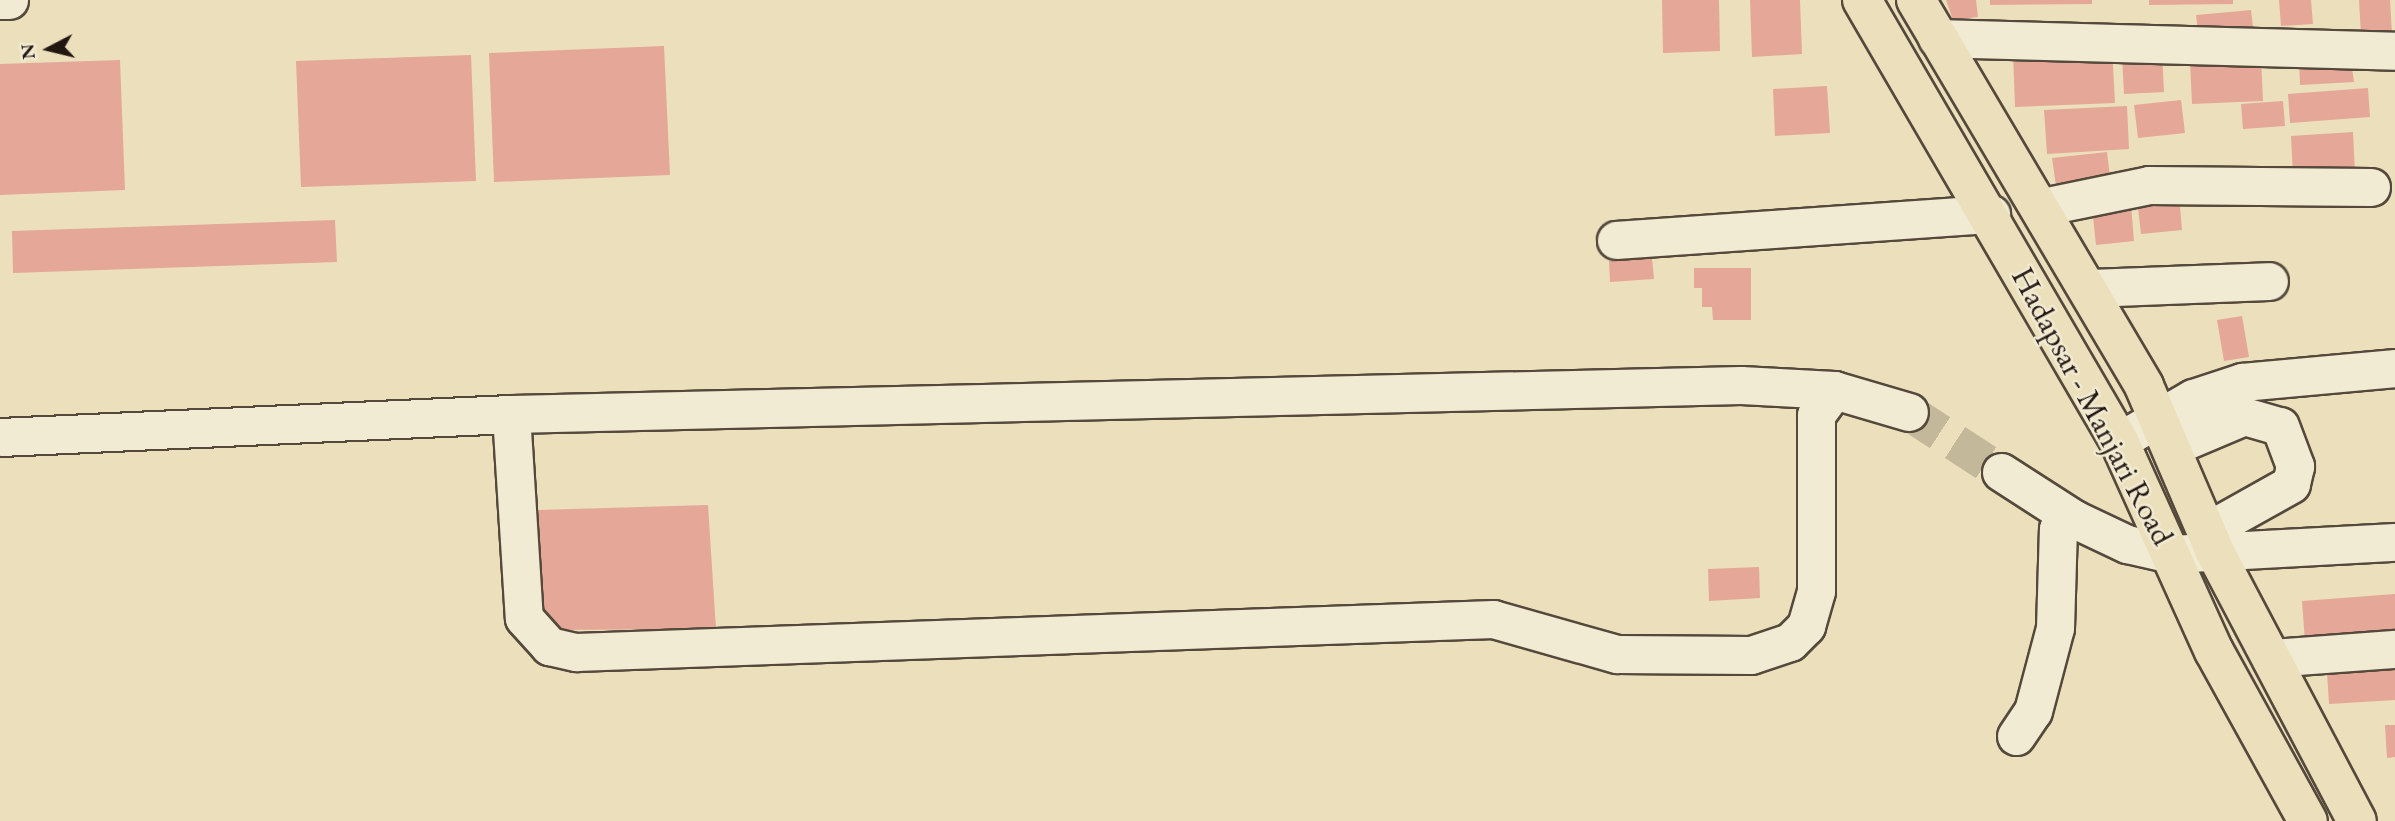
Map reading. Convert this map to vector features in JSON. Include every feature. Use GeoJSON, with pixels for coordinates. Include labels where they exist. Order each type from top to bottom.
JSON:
{"type":"FeatureCollection","features":[{"type":"Feature","properties":{"kind":"main road","name":"Hadapsar - Manjari Road"},"geometry":{"type":"LineString","coordinates":[[1862,0],[1991,214],[2119,441],[2214,651],[2308,821]]}},
{"type":"Feature","properties":{"kind":"main road","name":"Hadapsar - Manjari Road"},"geometry":{"type":"LineString","coordinates":[[1916,0],[2089,288],[2165,434],[2211,541],[2357,821]]}},
{"type":"Feature","properties":{"kind":"street"},"geometry":{"type":"LineString","coordinates":[[0,0],[9,0]]}},
{"type":"Feature","properties":{"kind":"street"},"geometry":{"type":"LineString","coordinates":[[1937,38],[2395,51]]}},
{"type":"Feature","properties":{"kind":"street"},"geometry":{"type":"LineString","coordinates":[[2042,207],[2149,185],[2371,187]]}},
{"type":"Feature","properties":{"kind":"street"},"geometry":{"type":"LineString","coordinates":[[1616,240],[1991,214]]}},
{"type":"Feature","properties":{"kind":"street"},"geometry":{"type":"LineString","coordinates":[[2089,288],[2269,281]]}},
{"type":"Feature","properties":{"kind":"street"},"geometry":{"type":"LineString","coordinates":[[2165,434],[2193,398],[2242,382],[2395,368]]}},
{"type":"Feature","properties":{"kind":"street"},"geometry":{"type":"LineString","coordinates":[[0,437],[511,414],[1741,385],[1834,390],[1909,412]]}},
{"type":"Feature","properties":{"kind":"street"},"geometry":{"type":"LineString","coordinates":[[511,414],[524,618],[548,646],[576,652],[1493,619],[1617,654],[1751,655],[1790,642],[1806,626],[1816,591],[1815,415],[1834,390]]}},
{"type":"Feature","properties":{"kind":"street"},"geometry":{"type":"LineString","coordinates":[[2001,472],[2074,519],[2127,544],[2171,554],[2211,541],[2291,484],[2295,466],[2280,426],[2244,416],[2165,434],[2119,441]]}},
{"type":"Feature","properties":{"kind":"street"},"geometry":{"type":"LineString","coordinates":[[2016,736],[2033,711],[2055,628],[2058,529],[2074,519]]}},
{"type":"Feature","properties":{"kind":"street"},"geometry":{"type":"LineString","coordinates":[[2211,541],[2395,542]]}},
{"type":"Feature","properties":{"kind":"street"},"geometry":{"type":"LineString","coordinates":[[2271,658],[2395,649]]}},
{"type":"Feature","properties":{"kind":"building"},"geometry":{"type":"Polygon","coordinates":[[[1662,0],[1719,0],[1720,51],[1663,53],[1662,0]]]}},
{"type":"Feature","properties":{"kind":"building"},"geometry":{"type":"Polygon","coordinates":[[[1750,0],[1800,0],[1802,54],[1752,57],[1750,0]]]}},
{"type":"Feature","properties":{"kind":"building"},"geometry":{"type":"Polygon","coordinates":[[[1946,0],[1976,0],[1978,17],[1953,20],[1946,0]]]}},
{"type":"Feature","properties":{"kind":"building"},"geometry":{"type":"Polygon","coordinates":[[[1990,0],[2092,0],[2092,4],[1990,5],[1990,0]]]}},
{"type":"Feature","properties":{"kind":"building"},"geometry":{"type":"Polygon","coordinates":[[[2149,0],[2233,0],[2233,4],[2149,5],[2149,0]]]}},
{"type":"Feature","properties":{"kind":"building"},"geometry":{"type":"Polygon","coordinates":[[[2279,0],[2311,0],[2313,24],[2281,26],[2279,0]]]}},
{"type":"Feature","properties":{"kind":"building"},"geometry":{"type":"Polygon","coordinates":[[[2359,0],[2390,0],[2392,33],[2361,35],[2359,0]]]}},
{"type":"Feature","properties":{"kind":"building"},"geometry":{"type":"Polygon","coordinates":[[[2251,10],[2254,36],[2199,41],[2196,15],[2251,10]]]}},
{"type":"Feature","properties":{"kind":"building"},"geometry":{"type":"Polygon","coordinates":[[[664,46],[670,175],[494,182],[489,53],[664,46]]]}},
{"type":"Feature","properties":{"kind":"building"},"geometry":{"type":"Polygon","coordinates":[[[2112,48],[2115,103],[2015,107],[2013,53],[2112,48]]]}},
{"type":"Feature","properties":{"kind":"building"},"geometry":{"type":"Polygon","coordinates":[[[2162,52],[2164,92],[2124,94],[2122,55],[2162,52]]]}},
{"type":"Feature","properties":{"kind":"building"},"geometry":{"type":"Polygon","coordinates":[[[471,55],[476,181],[301,187],[296,61],[471,55]]]}},
{"type":"Feature","properties":{"kind":"building"},"geometry":{"type":"Polygon","coordinates":[[[2261,58],[2263,101],[2192,104],[2190,61],[2261,58]]]}},
{"type":"Feature","properties":{"kind":"building"},"geometry":{"type":"Polygon","coordinates":[[[2299,59],[2351,61],[2354,82],[2300,85],[2299,59]]]}},
{"type":"Feature","properties":{"kind":"building"},"geometry":{"type":"Polygon","coordinates":[[[120,60],[125,190],[0,195],[0,64],[120,60]]]}},
{"type":"Feature","properties":{"kind":"building"},"geometry":{"type":"Polygon","coordinates":[[[1827,86],[1830,133],[1775,136],[1773,89],[1827,86]]]}},
{"type":"Feature","properties":{"kind":"building"},"geometry":{"type":"Polygon","coordinates":[[[2368,88],[2370,117],[2290,123],[2288,94],[2368,88]]]}},
{"type":"Feature","properties":{"kind":"building"},"geometry":{"type":"Polygon","coordinates":[[[2181,100],[2185,133],[2138,138],[2134,105],[2181,100]]]}},
{"type":"Feature","properties":{"kind":"building"},"geometry":{"type":"Polygon","coordinates":[[[2283,101],[2285,126],[2243,129],[2241,104],[2283,101]]]}},
{"type":"Feature","properties":{"kind":"building"},"geometry":{"type":"Polygon","coordinates":[[[2127,106],[2129,149],[2047,154],[2044,110],[2127,106]]]}},
{"type":"Feature","properties":{"kind":"building"},"geometry":{"type":"Polygon","coordinates":[[[2353,132],[2355,173],[2293,176],[2291,136],[2353,132]]]}},
{"type":"Feature","properties":{"kind":"building"},"geometry":{"type":"Polygon","coordinates":[[[2107,152],[2111,186],[2057,193],[2052,158],[2107,152]]]}},
{"type":"Feature","properties":{"kind":"building"},"geometry":{"type":"Polygon","coordinates":[[[2179,195],[2182,230],[2141,234],[2137,199],[2179,195]]]}},
{"type":"Feature","properties":{"kind":"building"},"geometry":{"type":"Polygon","coordinates":[[[2131,205],[2134,241],[2096,245],[2092,208],[2131,205]]]}},
{"type":"Feature","properties":{"kind":"building"},"geometry":{"type":"Polygon","coordinates":[[[335,220],[337,262],[13,273],[12,231],[335,220]]]}},
{"type":"Feature","properties":{"kind":"building"},"geometry":{"type":"Polygon","coordinates":[[[1652,258],[1654,279],[1610,282],[1609,261],[1652,258]]]}},
{"type":"Feature","properties":{"kind":"building"},"geometry":{"type":"Polygon","coordinates":[[[1694,268],[1751,268],[1751,320],[1713,320],[1712,307],[1702,307],[1702,288],[1694,288],[1694,268]]]}},
{"type":"Feature","properties":{"kind":"building"},"geometry":{"type":"Polygon","coordinates":[[[2242,316],[2249,357],[2224,361],[2217,320],[2242,316]]]}},
{"type":"Feature","properties":{"kind":"building"},"geometry":{"type":"Polygon","coordinates":[[[708,505],[716,629],[543,630],[538,510],[708,505]]]}},
{"type":"Feature","properties":{"kind":"building"},"geometry":{"type":"Polygon","coordinates":[[[1759,567],[1760,598],[1709,601],[1708,569],[1759,567]]]}},
{"type":"Feature","properties":{"kind":"building"},"geometry":{"type":"Polygon","coordinates":[[[2395,594],[2395,635],[2305,642],[2302,601],[2395,594]]]}},
{"type":"Feature","properties":{"kind":"building"},"geometry":{"type":"Polygon","coordinates":[[[2326,657],[2395,661],[2395,700],[2329,704],[2326,657]]]}},
{"type":"Feature","properties":{"kind":"building"},"geometry":{"type":"Polygon","coordinates":[[[2385,725],[2395,725],[2395,757],[2387,758],[2385,725]]]}},
{"type":"Feature","properties":{"kind":"tunnel"},"geometry":{"type":"LineString","coordinates":[[1909,412],[2001,472]]}}]}
